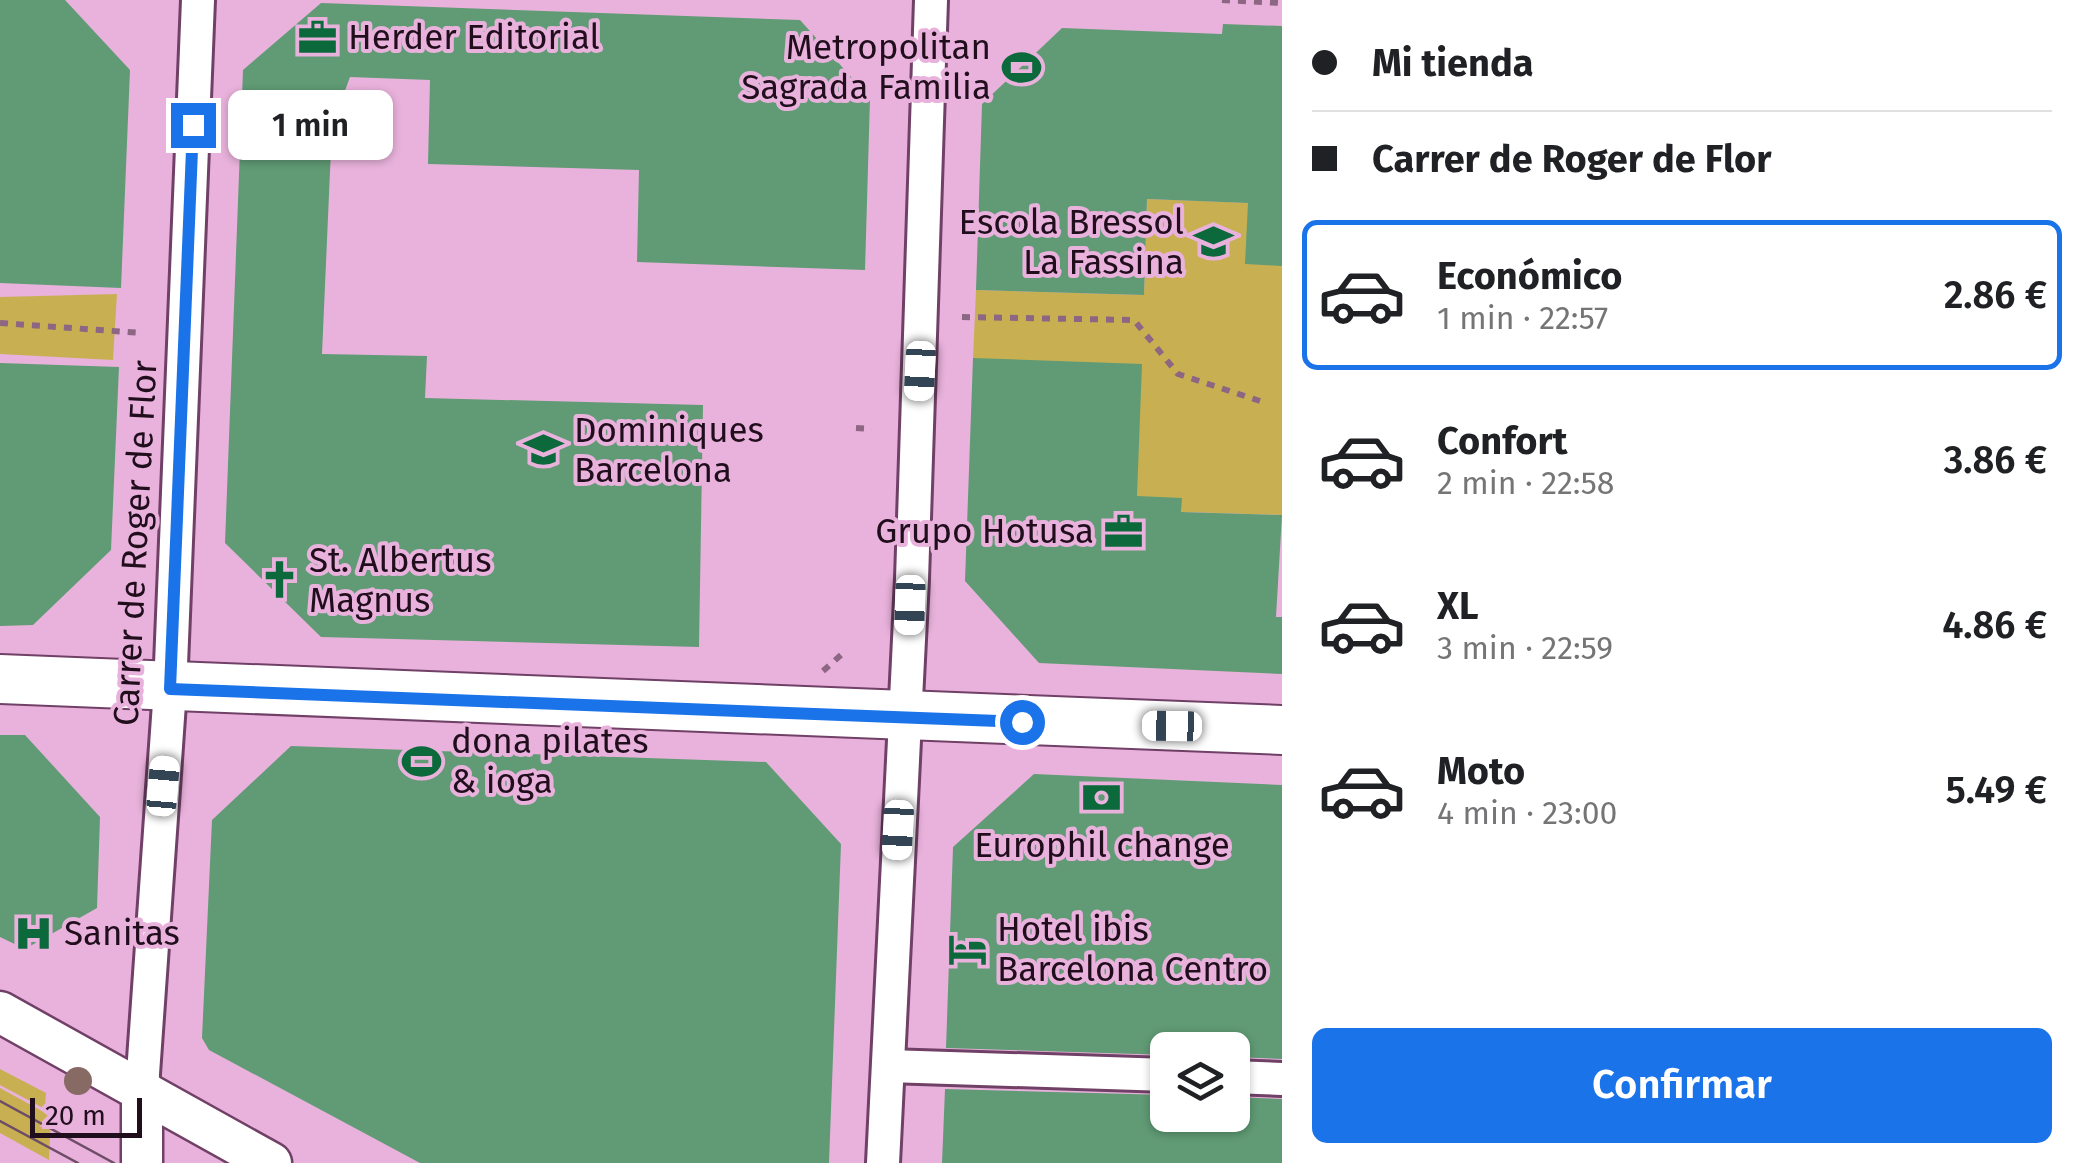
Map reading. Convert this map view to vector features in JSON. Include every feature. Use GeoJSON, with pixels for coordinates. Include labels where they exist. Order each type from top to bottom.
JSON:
{"type":"FeatureCollection","features":[{"type":"Feature","properties":{"kind":"main road"},"geometry":{"type":"LineString","coordinates":[[0,679],[170,689],[1282,730]]}},
{"type":"Feature","properties":{"kind":"street","name":"Carrer de Roger de Flor"},"geometry":{"type":"LineString","coordinates":[[142,1088],[170,689],[198,0]]}},
{"type":"Feature","properties":{"kind":"street"},"geometry":{"type":"LineString","coordinates":[[884,1163],[906,715],[931,0]]}},
{"type":"Feature","properties":{"kind":"street"},"geometry":{"type":"LineString","coordinates":[[0,1012],[271,1163]]}},
{"type":"Feature","properties":{"kind":"street"},"geometry":{"type":"LineString","coordinates":[[888,1066],[1150,1074]]}},
{"type":"Feature","properties":{"kind":"street"},"geometry":{"type":"LineString","coordinates":[[1250,1077],[1282,1078]]}},
{"type":"Feature","properties":{"kind":"street"},"geometry":{"type":"LineString","coordinates":[[142,1088],[142,1163]]}},
{"type":"Feature","properties":{"kind":"path"},"geometry":{"type":"LineString","coordinates":[[1222,0],[1282,3]]}},
{"type":"Feature","properties":{"kind":"path"},"geometry":{"type":"LineString","coordinates":[[962,317],[1134,320],[1178,374],[1266,404]]}},
{"type":"Feature","properties":{"kind":"path"},"geometry":{"type":"LineString","coordinates":[[0,323],[142,334]]}},
{"type":"Feature","properties":{"kind":"path"},"geometry":{"type":"LineString","coordinates":[[856,428],[872,429]]}},
{"type":"Feature","properties":{"kind":"path"},"geometry":{"type":"LineString","coordinates":[[822,672],[840,654]]}},
{"type":"Feature","properties":{"kind":"shaded area"},"geometry":{"type":"Polygon","coordinates":[[[1147,199],[1282,204],[1282,515],[1123,510],[973,358],[976,290],[1144,295],[1147,199]]]}},
{"type":"Feature","properties":{"kind":"shaded area"},"geometry":{"type":"Polygon","coordinates":[[[117,294],[113,360],[0,354],[0,297],[117,294]]]}},
{"type":"Feature","properties":{"kind":"shaded area"},"geometry":{"type":"Polygon","coordinates":[[[0,1069],[46,1093],[45,1109],[0,1085],[0,1069]]]}},
{"type":"Feature","properties":{"kind":"shaded area"},"geometry":{"type":"Polygon","coordinates":[[[0,1088],[51,1116],[49,1160],[0,1133],[0,1088]]]}},
{"type":"Feature","properties":{"kind":"building"},"geometry":{"type":"Polygon","coordinates":[[[0,0],[65,0],[130,70],[121,288],[0,283],[0,0]]]}},
{"type":"Feature","properties":{"kind":"building"},"geometry":{"type":"Polygon","coordinates":[[[321,3],[800,20],[870,98],[865,270],[637,262],[639,170],[428,164],[430,80],[350,77],[332,126],[322,354],[427,356],[425,398],[703,405],[699,647],[321,637],[225,543],[243,70],[321,3]]]}},
{"type":"Feature","properties":{"kind":"building"},"geometry":{"type":"Polygon","coordinates":[[[1223,24],[1282,26],[1282,266],[1245,264],[1248,203],[1147,199],[1144,295],[976,290],[982,104],[1062,28],[1222,34],[1223,24]]]}},
{"type":"Feature","properties":{"kind":"building","name":"Grupo Hotusa"},"geometry":{"type":"Polygon","coordinates":[[[973,358],[1142,364],[1137,496],[1182,498],[1181,512],[1282,515],[1276,617],[1282,617],[1282,674],[1039,663],[965,581],[973,358]]]}},
{"type":"Feature","properties":{"kind":"building"},"geometry":{"type":"Polygon","coordinates":[[[0,363],[119,367],[111,550],[33,625],[0,626],[0,363]]]}},
{"type":"Feature","properties":{"kind":"building"},"geometry":{"type":"Polygon","coordinates":[[[0,735],[25,735],[100,817],[97,908],[25,949],[0,937],[0,735]]]}},
{"type":"Feature","properties":{"kind":"building"},"geometry":{"type":"Polygon","coordinates":[[[291,746],[766,762],[841,844],[829,1163],[420,1163],[209,1050],[202,1038],[212,820],[291,746]]]}},
{"type":"Feature","properties":{"kind":"building"},"geometry":{"type":"Polygon","coordinates":[[[1034,774],[1282,785],[1282,1059],[1250,1058],[1250,1032],[1150,1032],[1150,1054],[946,1048],[953,847],[1034,774]]]}},
{"type":"Feature","properties":{"kind":"building"},"geometry":{"type":"Polygon","coordinates":[[[945,1089],[1150,1095],[1150,1132],[1250,1132],[1250,1098],[1282,1099],[1282,1163],[942,1163],[945,1089]]]}},
{"type":"Feature","properties":{"kind":"tram line"},"geometry":{"type":"LineString","coordinates":[[0,1101],[114,1163]]}},
{"type":"Feature","properties":{"kind":"tram line"},"geometry":{"type":"LineString","coordinates":[[0,1121],[78,1163]]}},
{"type":"Feature","properties":{"kind":"place","name":"Herder Editorial"},"geometry":{"type":"Point","coordinates":[318,37]}},
{"type":"Feature","properties":{"kind":"place","name":"Metropolitan Sagrada Familia"},"geometry":{"type":"Point","coordinates":[1021,67]}},
{"type":"Feature","properties":{"kind":"place","name":"Escola Bressol La Fassina"},"geometry":{"type":"Point","coordinates":[1214,242]}},
{"type":"Feature","properties":{"kind":"place","name":"Dominiques Barcelona"},"geometry":{"type":"Point","coordinates":[544,450]}},
{"type":"Feature","properties":{"kind":"place","name":"Grupo Hotusa"},"geometry":{"type":"Point","coordinates":[1124,531]}},
{"type":"Feature","properties":{"kind":"place","name":"St. Albertus Magnus"},"geometry":{"type":"Point","coordinates":[279,580]}},
{"type":"Feature","properties":{"kind":"place","name":"dona pilates & ioga"},"geometry":{"type":"Point","coordinates":[421,761]}},
{"type":"Feature","properties":{"kind":"place","name":"Europhil change"},"geometry":{"type":"Point","coordinates":[1102,798]}},
{"type":"Feature","properties":{"kind":"place","name":"Sanitas"},"geometry":{"type":"Point","coordinates":[34,933]}},
{"type":"Feature","properties":{"kind":"place","name":"Hotel ibis Barcelona Centro"},"geometry":{"type":"Point","coordinates":[967,949]}},
{"type":"Feature","properties":{"kind":"route"},"geometry":{"type":"LineString","coordinates":[[193,125],[170,689],[1022,722]]}}]}
